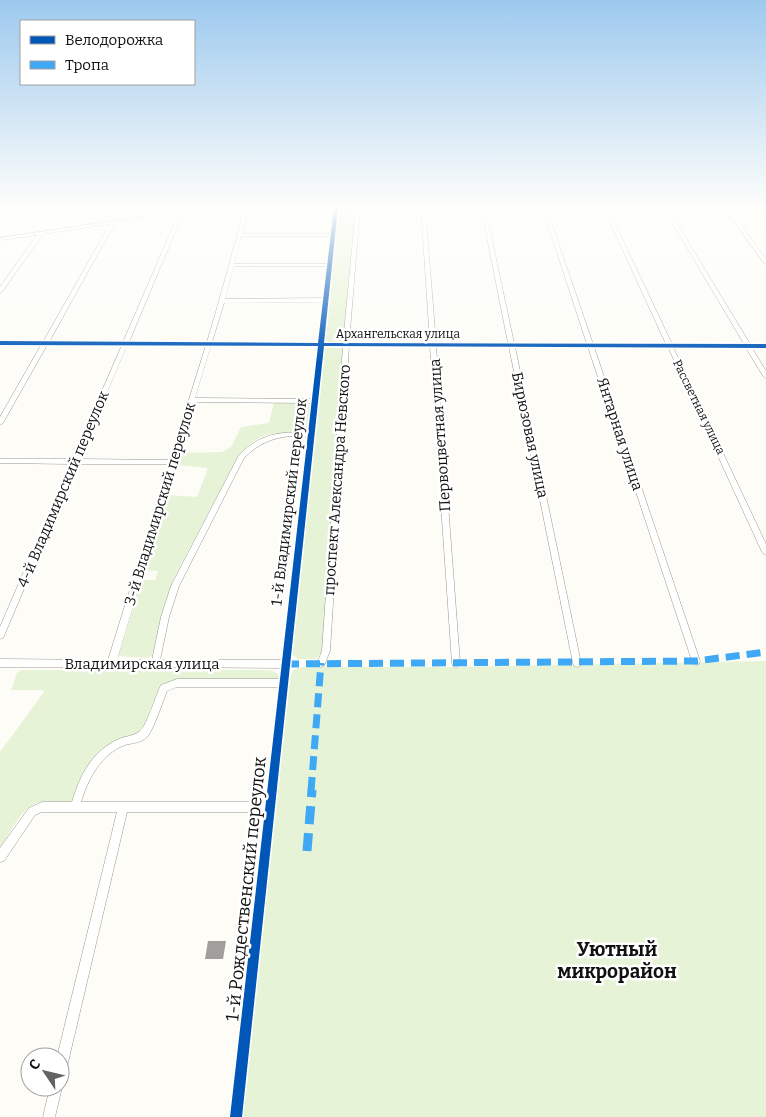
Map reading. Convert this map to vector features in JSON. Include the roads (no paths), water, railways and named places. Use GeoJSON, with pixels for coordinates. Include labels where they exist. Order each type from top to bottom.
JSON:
{"type":"FeatureCollection","features":[{"type":"Feature","properties":{"kind":"street"},"geometry":{"type":"LineString","coordinates":[[0,291],[23,259]]}},
{"type":"Feature","properties":{"kind":"street"},"geometry":{"type":"LineString","coordinates":[[0,423],[92,259]]}},
{"type":"Feature","properties":{"kind":"street","name":"4-й Владимирский переулок"},"geometry":{"type":"LineString","coordinates":[[0,636],[161,259]]}},
{"type":"Feature","properties":{"kind":"street","name":"3-й Владимирский переулок"},"geometry":{"type":"LineString","coordinates":[[111,664],[234,259]]}},
{"type":"Feature","properties":{"kind":"street"},"geometry":{"type":"LineString","coordinates":[[322,344],[330,259]]}},
{"type":"Feature","properties":{"kind":"street","name":"проспект Александра Невского"},"geometry":{"type":"LineString","coordinates":[[321,663],[326,651],[353,259]]}},
{"type":"Feature","properties":{"kind":"street","name":"Первоцветная улица"},"geometry":{"type":"LineString","coordinates":[[427,259],[456,663]]}},
{"type":"Feature","properties":{"kind":"street","name":"Бирюзовая улица"},"geometry":{"type":"LineString","coordinates":[[494,259],[577,663]]}},
{"type":"Feature","properties":{"kind":"street","name":"Янтарная улица"},"geometry":{"type":"LineString","coordinates":[[562,259],[696,660]]}},
{"type":"Feature","properties":{"kind":"street","name":"Рассветная улица"},"geometry":{"type":"LineString","coordinates":[[629,259],[727,465],[766,552]]}},
{"type":"Feature","properties":{"kind":"street"},"geometry":{"type":"LineString","coordinates":[[696,259],[766,376]]}},
{"type":"Feature","properties":{"kind":"street"},"geometry":{"type":"LineString","coordinates":[[232,265],[329,265]]}},
{"type":"Feature","properties":{"kind":"street"},"geometry":{"type":"LineString","coordinates":[[222,301],[325,300]]}},
{"type":"Feature","properties":{"kind":"street","name":"Архангельская улица"},"geometry":{"type":"LineString","coordinates":[[0,343],[766,346]]}},
{"type":"Feature","properties":{"kind":"street","name":"1-й Владимирский переулок"},"geometry":{"type":"LineString","coordinates":[[285,664],[322,344]]}},
{"type":"Feature","properties":{"kind":"street"},"geometry":{"type":"LineString","coordinates":[[192,400],[315,401]]}},
{"type":"Feature","properties":{"kind":"street"},"geometry":{"type":"LineString","coordinates":[[155,665],[165,617],[174,586],[241,457],[250,447],[270,436],[311,435]]}},
{"type":"Feature","properties":{"kind":"street"},"geometry":{"type":"LineString","coordinates":[[0,461],[172,462]]}},
{"type":"Feature","properties":{"kind":"street","name":"Владимирская улица"},"geometry":{"type":"LineString","coordinates":[[0,664],[285,664]]}},
{"type":"Feature","properties":{"kind":"street","name":"1-й Рождественский переулок"},"geometry":{"type":"LineString","coordinates":[[236,1117],[285,664]]}},
{"type":"Feature","properties":{"kind":"street"},"geometry":{"type":"LineString","coordinates":[[75,807],[86,774],[95,762],[121,742],[141,738],[146,731],[164,688],[177,683],[283,683]]}},
{"type":"Feature","properties":{"kind":"street"},"geometry":{"type":"LineString","coordinates":[[0,857],[32,811],[42,807],[270,807]]}},
{"type":"Feature","properties":{"kind":"street"},"geometry":{"type":"LineString","coordinates":[[66,1047],[123,808]]}},
{"type":"Feature","properties":{"kind":"street"},"geometry":{"type":"LineString","coordinates":[[49,1117],[54,1097]]}},
{"type":"Feature","properties":{"kind":"district","name":"Уютный микрорайон"},"geometry":{"type":"Point","coordinates":[617,960]}}]}
